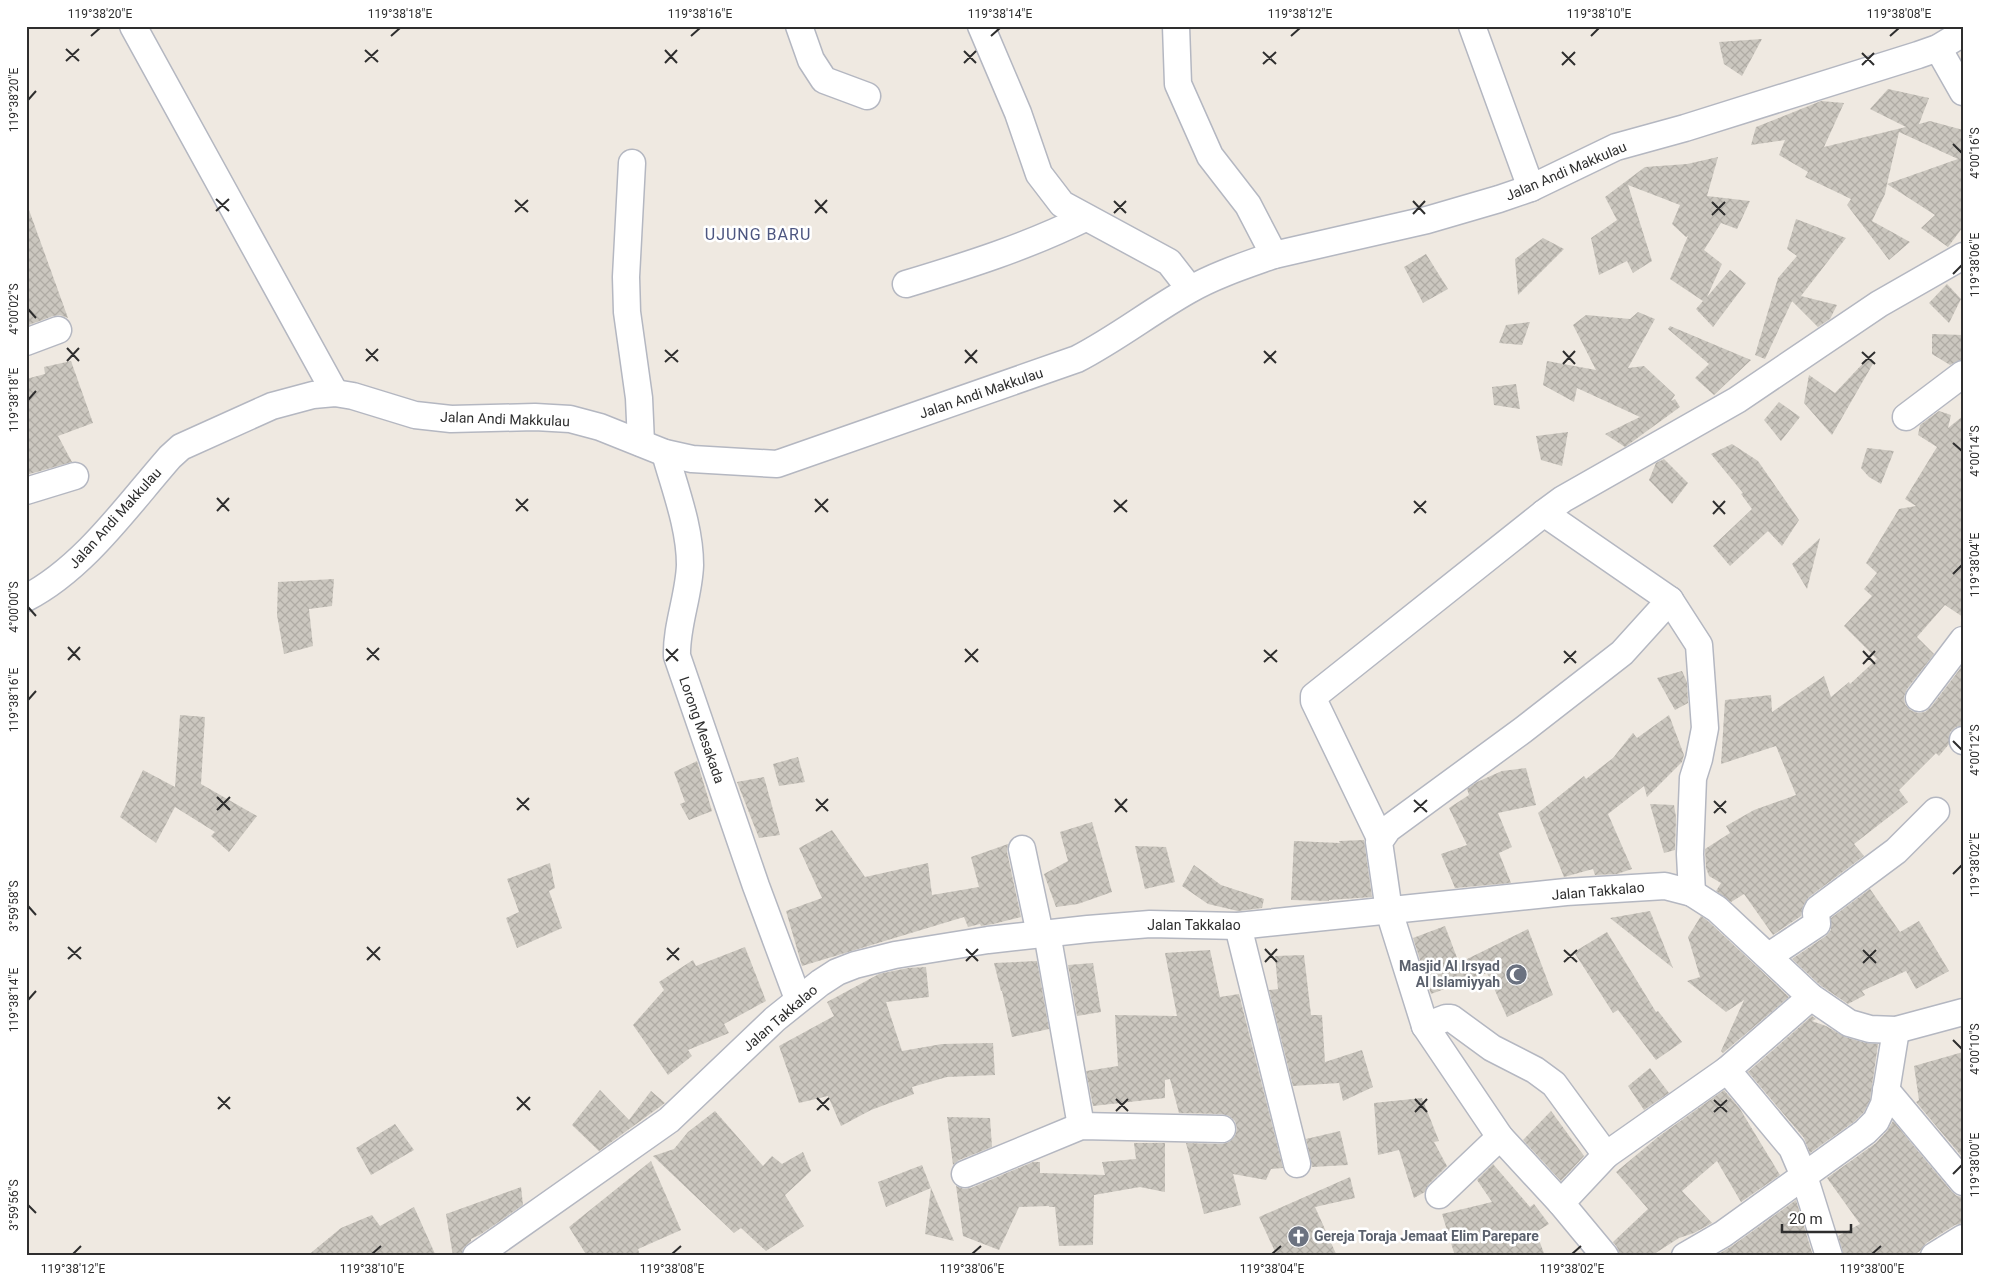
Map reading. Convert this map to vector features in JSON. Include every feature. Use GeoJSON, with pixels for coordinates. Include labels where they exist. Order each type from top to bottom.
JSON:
{"type":"FeatureCollection","features":[{"type":"Feature","properties":{"kind":"street"},"geometry":{"type":"LineString","coordinates":[[133,26],[335,394]]}},
{"type":"Feature","properties":{"kind":"street"},"geometry":{"type":"LineString","coordinates":[[799,26],[810,60],[824,80],[867,96]]}},
{"type":"Feature","properties":{"kind":"street"},"geometry":{"type":"LineString","coordinates":[[981,26],[1018,113],[1039,174],[1062,204],[1169,262],[1190,289]]}},
{"type":"Feature","properties":{"kind":"street"},"geometry":{"type":"LineString","coordinates":[[1176,26],[1178,84],[1210,156],[1248,205],[1274,255]]}},
{"type":"Feature","properties":{"kind":"street"},"geometry":{"type":"LineString","coordinates":[[1472,26],[1531,188]]}},
{"type":"Feature","properties":{"kind":"street","name":"Jalan Andi Makkulau"},"geometry":{"type":"LineString","coordinates":[[26,598],[57,579],[85,554],[170,457],[181,447],[272,406],[313,395],[335,394],[353,396],[415,415],[451,419],[535,417],[570,419],[600,427],[665,453],[692,459],[778,464],[1077,359],[1108,343],[1190,289],[1274,255],[1427,220],[1499,199],[1531,188],[1616,147],[1684,128],[1938,48],[1963,33]]}},
{"type":"Feature","properties":{"kind":"street"},"geometry":{"type":"LineString","coordinates":[[1938,48],[1963,92]]}},
{"type":"Feature","properties":{"kind":"street"},"geometry":{"type":"LineString","coordinates":[[632,163],[626,293],[639,398],[641,443]]}},
{"type":"Feature","properties":{"kind":"street"},"geometry":{"type":"LineString","coordinates":[[906,284],[991,258],[1045,238],[1085,218]]}},
{"type":"Feature","properties":{"kind":"street"},"geometry":{"type":"LineString","coordinates":[[1605,1256],[1561,1203],[1500,1136],[1425,1026],[1389,911],[1380,838],[1314,702],[1314,696],[1563,499],[1737,400],[1879,304],[1963,256]]}},
{"type":"Feature","properties":{"kind":"street"},"geometry":{"type":"LineString","coordinates":[[26,342],[58,330]]}},
{"type":"Feature","properties":{"kind":"street"},"geometry":{"type":"LineString","coordinates":[[1906,417],[1963,374]]}},
{"type":"Feature","properties":{"kind":"street","name":"Lorong Mesakada"},"geometry":{"type":"LineString","coordinates":[[665,453],[688,538],[690,567],[679,631],[677,656],[756,886],[798,999]]}},
{"type":"Feature","properties":{"kind":"street"},"geometry":{"type":"LineString","coordinates":[[26,491],[76,476]]}},
{"type":"Feature","properties":{"kind":"street"},"geometry":{"type":"LineString","coordinates":[[1544,514],[1670,600],[1698,645],[1703,682],[1705,728],[1693,778],[1690,854],[1692,893]]}},
{"type":"Feature","properties":{"kind":"street"},"geometry":{"type":"LineString","coordinates":[[1380,838],[1388,829],[1523,730],[1622,653],[1670,600]]}},
{"type":"Feature","properties":{"kind":"street"},"geometry":{"type":"LineString","coordinates":[[1919,698],[1963,640]]}},
{"type":"Feature","properties":{"kind":"street"},"geometry":{"type":"LineString","coordinates":[[1769,956],[1816,924],[1818,909],[1896,851],[1936,811]]}},
{"type":"Feature","properties":{"kind":"street"},"geometry":{"type":"LineString","coordinates":[[1022,849],[1043,933],[1081,1126]]}},
{"type":"Feature","properties":{"kind":"street","name":"Jalan Takkalao"},"geometry":{"type":"LineString","coordinates":[[476,1256],[669,1120],[798,999],[837,972],[855,965],[895,955],[1043,933],[1150,924],[1238,926],[1566,892],[1665,886],[1692,893],[1717,909],[1811,997],[1849,1023],[1870,1029],[1896,1030],[1963,1012]]}},
{"type":"Feature","properties":{"kind":"street"},"geometry":{"type":"LineString","coordinates":[[1238,926],[1297,1164]]}},
{"type":"Feature","properties":{"kind":"street"},"geometry":{"type":"LineString","coordinates":[[1561,1203],[1606,1155],[1728,1070],[1811,997]]}},
{"type":"Feature","properties":{"kind":"street"},"geometry":{"type":"LineString","coordinates":[[1425,1026],[1450,1018],[1492,1048],[1535,1070],[1554,1084],[1606,1155]]}},
{"type":"Feature","properties":{"kind":"street"},"geometry":{"type":"LineString","coordinates":[[1685,1256],[1723,1234],[1865,1132],[1876,1121],[1884,1104],[1896,1030]]}},
{"type":"Feature","properties":{"kind":"street"},"geometry":{"type":"LineString","coordinates":[[1728,1070],[1792,1148],[1804,1176],[1829,1256]]}},
{"type":"Feature","properties":{"kind":"street"},"geometry":{"type":"LineString","coordinates":[[1886,1090],[1963,1182]]}},
{"type":"Feature","properties":{"kind":"street"},"geometry":{"type":"LineString","coordinates":[[965,1174],[1081,1126],[1222,1129]]}},
{"type":"Feature","properties":{"kind":"street"},"geometry":{"type":"LineString","coordinates":[[1439,1195],[1500,1136]]}},
{"type":"Feature","properties":{"kind":"street"},"geometry":{"type":"LineString","coordinates":[[1934,1256],[1963,1238]]}},
{"type":"Feature","properties":{"kind":"building"},"geometry":{"type":"Polygon","coordinates":[[[1762,39],[1742,76],[1724,64],[1719,42],[1762,39]]]}},
{"type":"Feature","properties":{"kind":"building"},"geometry":{"type":"Polygon","coordinates":[[[1888,89],[1929,98],[1919,124],[1930,121],[1963,130],[1963,227],[1948,247],[1921,228],[1935,215],[1887,184],[1885,194],[1872,221],[1910,242],[1889,260],[1847,205],[1851,199],[1805,177],[1808,172],[1779,155],[1785,140],[1751,145],[1756,127],[1821,101],[1844,103],[1824,147],[1906,127],[1870,109],[1888,89]],[[1899,132],[1887,184],[1958,159],[1899,132]]]}},
{"type":"Feature","properties":{"kind":"building"},"geometry":{"type":"Polygon","coordinates":[[[1718,157],[1707,196],[1750,201],[1737,229],[1721,223],[1704,250],[1722,264],[1707,297],[1730,270],[1746,283],[1713,327],[1696,309],[1703,301],[1670,279],[1688,236],[1686,237],[1672,224],[1680,205],[1628,185],[1652,261],[1633,273],[1627,261],[1599,275],[1591,238],[1617,220],[1605,197],[1645,167],[1687,164],[1718,157]]]}},
{"type":"Feature","properties":{"kind":"building"},"geometry":{"type":"Polygon","coordinates":[[[29,210],[68,318],[60,315],[53,316],[26,326],[26,211],[29,210]]]}},
{"type":"Feature","properties":{"kind":"building"},"geometry":{"type":"Polygon","coordinates":[[[1796,219],[1846,238],[1801,296],[1837,305],[1830,319],[1818,327],[1792,301],[1765,359],[1755,355],[1778,278],[1797,256],[1787,249],[1796,219]]]}},
{"type":"Feature","properties":{"kind":"building"},"geometry":{"type":"Polygon","coordinates":[[[1543,238],[1564,249],[1518,295],[1515,259],[1543,238]]]}},
{"type":"Feature","properties":{"kind":"building"},"geometry":{"type":"Polygon","coordinates":[[[1426,254],[1448,289],[1423,303],[1404,267],[1426,254]]]}},
{"type":"Feature","properties":{"kind":"building"},"geometry":{"type":"Polygon","coordinates":[[[1947,284],[1961,299],[1949,323],[1929,303],[1947,284]]]}},
{"type":"Feature","properties":{"kind":"building"},"geometry":{"type":"Polygon","coordinates":[[[1638,312],[1655,319],[1628,368],[1644,366],[1675,395],[1671,401],[1675,399],[1680,407],[1625,447],[1605,434],[1640,417],[1577,388],[1574,402],[1543,385],[1547,361],[1596,370],[1573,325],[1586,315],[1630,319],[1638,312]]]}},
{"type":"Feature","properties":{"kind":"building"},"geometry":{"type":"Polygon","coordinates":[[[1530,322],[1522,345],[1499,343],[1506,325],[1530,322]]]}},
{"type":"Feature","properties":{"kind":"building"},"geometry":{"type":"Polygon","coordinates":[[[1670,326],[1751,360],[1714,395],[1695,378],[1709,364],[1668,329],[1670,326]]]}},
{"type":"Feature","properties":{"kind":"building"},"geometry":{"type":"Polygon","coordinates":[[[1932,334],[1963,335],[1962,359],[1950,365],[1932,354],[1932,334]]]}},
{"type":"Feature","properties":{"kind":"building"},"geometry":{"type":"Polygon","coordinates":[[[1868,358],[1874,362],[1832,435],[1804,403],[1809,375],[1835,393],[1868,358]]]}},
{"type":"Feature","properties":{"kind":"building"},"geometry":{"type":"Polygon","coordinates":[[[71,361],[93,423],[58,436],[72,462],[26,475],[26,379],[45,374],[44,367],[71,361]]]}},
{"type":"Feature","properties":{"kind":"building"},"geometry":{"type":"Polygon","coordinates":[[[1516,384],[1520,409],[1494,405],[1492,387],[1516,384]]]}},
{"type":"Feature","properties":{"kind":"building"},"geometry":{"type":"Polygon","coordinates":[[[1779,402],[1800,417],[1781,441],[1764,420],[1779,402]]]}},
{"type":"Feature","properties":{"kind":"building"},"geometry":{"type":"Polygon","coordinates":[[[1939,411],[1951,415],[1948,428],[1963,416],[1963,617],[1945,605],[1917,637],[1934,654],[1907,689],[1904,697],[1905,704],[1910,710],[1918,713],[1925,712],[1931,707],[1963,665],[1963,725],[1956,727],[1950,732],[1949,744],[1939,756],[1936,753],[1899,790],[1908,802],[1854,844],[1864,856],[1809,897],[1803,906],[1801,916],[1773,935],[1744,894],[1731,902],[1716,891],[1721,883],[1709,876],[1706,868],[1705,849],[1730,833],[1726,826],[1754,810],[1796,795],[1776,746],[1721,764],[1725,700],[1771,695],[1772,712],[1824,676],[1831,697],[1849,682],[1850,684],[1877,659],[1844,626],[1872,596],[1864,589],[1877,573],[1866,563],[1899,509],[1916,506],[1905,499],[1937,447],[1918,435],[1920,425],[1939,411]]]}},
{"type":"Feature","properties":{"kind":"building"},"geometry":{"type":"Polygon","coordinates":[[[1568,432],[1562,466],[1541,460],[1536,436],[1568,432]]]}},
{"type":"Feature","properties":{"kind":"building"},"geometry":{"type":"Polygon","coordinates":[[[1732,444],[1758,461],[1799,520],[1782,546],[1768,531],[1730,566],[1713,546],[1752,509],[1741,494],[1743,493],[1711,454],[1732,444]]]}},
{"type":"Feature","properties":{"kind":"building"},"geometry":{"type":"Polygon","coordinates":[[[1867,448],[1894,451],[1881,484],[1869,477],[1861,468],[1867,448]]]}},
{"type":"Feature","properties":{"kind":"building"},"geometry":{"type":"Polygon","coordinates":[[[1664,459],[1688,483],[1672,504],[1649,480],[1656,463],[1664,459]]]}},
{"type":"Feature","properties":{"kind":"building"},"geometry":{"type":"Polygon","coordinates":[[[1820,538],[1807,589],[1792,564],[1820,538]]]}},
{"type":"Feature","properties":{"kind":"building"},"geometry":{"type":"Polygon","coordinates":[[[334,579],[332,606],[309,609],[313,646],[284,654],[277,615],[278,582],[334,579]]]}},
{"type":"Feature","properties":{"kind":"building"},"geometry":{"type":"Polygon","coordinates":[[[1682,671],[1687,682],[1688,703],[1675,710],[1657,678],[1682,671]]]}},
{"type":"Feature","properties":{"kind":"building"},"geometry":{"type":"Polygon","coordinates":[[[180,715],[205,717],[201,784],[257,816],[229,852],[211,836],[215,832],[175,807],[156,843],[120,817],[143,770],[175,787],[180,715]]]}},
{"type":"Feature","properties":{"kind":"building"},"geometry":{"type":"Polygon","coordinates":[[[1669,715],[1684,755],[1682,762],[1647,797],[1644,786],[1608,814],[1632,869],[1617,874],[1595,875],[1593,869],[1564,877],[1538,813],[1584,776],[1586,779],[1613,758],[1633,733],[1637,738],[1669,715]]]}},
{"type":"Feature","properties":{"kind":"building"},"geometry":{"type":"Polygon","coordinates":[[[798,757],[805,782],[779,786],[773,764],[798,757]]]}},
{"type":"Feature","properties":{"kind":"building"},"geometry":{"type":"Polygon","coordinates":[[[697,761],[712,811],[689,820],[680,804],[685,802],[674,772],[697,761]]]}},
{"type":"Feature","properties":{"kind":"building"},"geometry":{"type":"Polygon","coordinates":[[[1526,768],[1536,805],[1498,813],[1512,847],[1499,853],[1511,883],[1455,888],[1441,854],[1467,845],[1449,808],[1469,795],[1467,789],[1477,782],[1502,771],[1526,768]]]}},
{"type":"Feature","properties":{"kind":"building"},"geometry":{"type":"Polygon","coordinates":[[[764,777],[780,835],[759,838],[737,782],[764,777]]]}},
{"type":"Feature","properties":{"kind":"building"},"geometry":{"type":"Polygon","coordinates":[[[1650,804],[1674,805],[1676,817],[1675,850],[1664,853],[1650,804]]]}},
{"type":"Feature","properties":{"kind":"building"},"geometry":{"type":"Polygon","coordinates":[[[1092,822],[1112,892],[1078,904],[1056,907],[1044,874],[1068,861],[1060,832],[1092,822]]]}},
{"type":"Feature","properties":{"kind":"building"},"geometry":{"type":"Polygon","coordinates":[[[832,830],[865,877],[928,863],[932,895],[979,887],[971,857],[1008,844],[1007,852],[1021,917],[993,924],[981,926],[980,924],[968,927],[964,917],[802,966],[786,911],[822,898],[799,848],[832,830]]]}},
{"type":"Feature","properties":{"kind":"building"},"geometry":{"type":"Polygon","coordinates":[[[1364,840],[1372,897],[1329,901],[1291,900],[1294,841],[1340,843],[1339,841],[1364,840]]]}},
{"type":"Feature","properties":{"kind":"building"},"geometry":{"type":"Polygon","coordinates":[[[1135,846],[1166,847],[1175,882],[1145,889],[1135,846]]]}},
{"type":"Feature","properties":{"kind":"building"},"geometry":{"type":"Polygon","coordinates":[[[550,863],[555,888],[549,891],[562,928],[517,948],[506,918],[519,912],[507,879],[550,863]]]}},
{"type":"Feature","properties":{"kind":"building"},"geometry":{"type":"Polygon","coordinates":[[[1194,865],[1221,885],[1264,899],[1262,908],[1238,911],[1208,904],[1182,886],[1194,865]]]}},
{"type":"Feature","properties":{"kind":"building"},"geometry":{"type":"Polygon","coordinates":[[[1870,889],[1900,932],[1919,921],[1949,971],[1916,989],[1906,971],[1862,991],[1865,995],[1848,1004],[1820,985],[1792,959],[1826,936],[1831,930],[1831,918],[1870,889]]]}},
{"type":"Feature","properties":{"kind":"building"},"geometry":{"type":"Polygon","coordinates":[[[1650,911],[1673,968],[1610,918],[1650,911]]]}},
{"type":"Feature","properties":{"kind":"building"},"geometry":{"type":"Polygon","coordinates":[[[1701,916],[1789,997],[1723,1053],[1721,1051],[1744,1000],[1726,1012],[1687,981],[1700,977],[1688,937],[1701,916]]]}},
{"type":"Feature","properties":{"kind":"building"},"geometry":{"type":"Polygon","coordinates":[[[1445,926],[1459,963],[1528,929],[1553,995],[1507,1017],[1487,973],[1431,994],[1413,938],[1445,926]]]}},
{"type":"Feature","properties":{"kind":"building"},"geometry":{"type":"Polygon","coordinates":[[[1607,932],[1656,1012],[1658,1011],[1682,1042],[1656,1060],[1618,1010],[1613,1013],[1574,952],[1607,932]]]}},
{"type":"Feature","properties":{"kind":"building"},"geometry":{"type":"Polygon","coordinates":[[[745,947],[766,1001],[724,1024],[729,1033],[688,1050],[692,1056],[668,1075],[633,1025],[664,990],[659,982],[693,960],[696,966],[745,947]]]}},
{"type":"Feature","properties":{"kind":"building"},"geometry":{"type":"Polygon","coordinates":[[[1210,950],[1220,997],[1239,994],[1283,1168],[1271,1169],[1266,1180],[1233,1174],[1241,1205],[1204,1214],[1186,1143],[1222,1144],[1229,1142],[1235,1136],[1237,1129],[1235,1121],[1229,1116],[1222,1114],[1179,1113],[1170,1079],[1165,1080],[1165,1098],[1093,1106],[1086,1071],[1118,1066],[1115,1015],[1177,1016],[1165,953],[1210,950]]]}},
{"type":"Feature","properties":{"kind":"building"},"geometry":{"type":"Polygon","coordinates":[[[1304,955],[1311,1015],[1322,1015],[1325,1062],[1362,1050],[1373,1087],[1343,1101],[1339,1083],[1293,1086],[1269,990],[1278,989],[1275,956],[1304,955]]]}},
{"type":"Feature","properties":{"kind":"building"},"geometry":{"type":"Polygon","coordinates":[[[1037,961],[1049,1029],[1012,1037],[994,963],[1037,961]]]}},
{"type":"Feature","properties":{"kind":"building"},"geometry":{"type":"Polygon","coordinates":[[[1093,963],[1101,1012],[1077,1016],[1068,965],[1093,963]]]}},
{"type":"Feature","properties":{"kind":"building"},"geometry":{"type":"Polygon","coordinates":[[[926,967],[929,997],[886,1002],[902,1051],[942,1044],[993,1043],[995,1075],[947,1077],[912,1087],[914,1094],[871,1110],[841,1126],[828,1096],[799,1103],[779,1046],[834,1016],[827,1002],[879,974],[908,968],[926,967]]]}},
{"type":"Feature","properties":{"kind":"building"},"geometry":{"type":"Polygon","coordinates":[[[1812,1016],[1816,1019],[1812,1021],[1826,1026],[1845,1037],[1866,1043],[1878,1044],[1870,1100],[1864,1112],[1855,1121],[1810,1153],[1804,1138],[1748,1072],[1812,1016]]]}},
{"type":"Feature","properties":{"kind":"building"},"geometry":{"type":"Polygon","coordinates":[[[1963,1052],[1963,1158],[1916,1102],[1919,1100],[1914,1066],[1963,1052]]]}},
{"type":"Feature","properties":{"kind":"building"},"geometry":{"type":"Polygon","coordinates":[[[1650,1068],[1669,1093],[1644,1110],[1628,1086],[1650,1068]]]}},
{"type":"Feature","properties":{"kind":"building"},"geometry":{"type":"Polygon","coordinates":[[[600,1090],[629,1120],[651,1091],[665,1103],[599,1151],[572,1125],[600,1090]]]}},
{"type":"Feature","properties":{"kind":"building"},"geometry":{"type":"Polygon","coordinates":[[[1724,1090],[1740,1109],[1780,1175],[1741,1202],[1717,1161],[1682,1191],[1712,1223],[1694,1233],[1679,1238],[1651,1256],[1620,1256],[1613,1242],[1648,1209],[1616,1172],[1658,1137],[1724,1090]]]}},
{"type":"Feature","properties":{"kind":"building"},"geometry":{"type":"Polygon","coordinates":[[[1422,1098],[1439,1141],[1434,1142],[1447,1166],[1429,1184],[1425,1192],[1414,1198],[1399,1150],[1378,1155],[1374,1103],[1422,1098]]]}},
{"type":"Feature","properties":{"kind":"building"},"geometry":{"type":"Polygon","coordinates":[[[715,1111],[763,1166],[772,1156],[782,1164],[803,1152],[811,1171],[785,1195],[804,1226],[766,1251],[741,1228],[734,1233],[653,1156],[674,1149],[688,1132],[715,1111]]]}},
{"type":"Feature","properties":{"kind":"building"},"geometry":{"type":"Polygon","coordinates":[[[1551,1111],[1584,1156],[1561,1181],[1523,1140],[1551,1111]]]}},
{"type":"Feature","properties":{"kind":"building"},"geometry":{"type":"Polygon","coordinates":[[[947,1117],[990,1118],[992,1147],[959,1160],[953,1165],[947,1117]]]}},
{"type":"Feature","properties":{"kind":"building"},"geometry":{"type":"Polygon","coordinates":[[[1893,1121],[1952,1192],[1957,1196],[1963,1197],[1963,1223],[1955,1225],[1926,1243],[1920,1251],[1912,1256],[1844,1256],[1838,1236],[1860,1224],[1827,1178],[1876,1143],[1893,1121]]]}},
{"type":"Feature","properties":{"kind":"building"},"geometry":{"type":"Polygon","coordinates":[[[395,1124],[414,1150],[371,1175],[356,1148],[395,1124]]]}},
{"type":"Feature","properties":{"kind":"building"},"geometry":{"type":"Polygon","coordinates":[[[1340,1131],[1348,1165],[1312,1167],[1306,1139],[1340,1131]]]}},
{"type":"Feature","properties":{"kind":"building"},"geometry":{"type":"Polygon","coordinates":[[[1134,1143],[1165,1143],[1165,1192],[1140,1187],[1094,1195],[1093,1245],[1059,1246],[1055,1207],[1049,1206],[1019,1207],[999,1250],[963,1236],[956,1186],[964,1189],[971,1188],[1033,1162],[1040,1162],[1040,1173],[1105,1175],[1102,1162],[1136,1159],[1134,1143]]]}},
{"type":"Feature","properties":{"kind":"building"},"geometry":{"type":"Polygon","coordinates":[[[651,1161],[681,1230],[638,1249],[640,1256],[587,1256],[569,1227],[651,1161]]]}},
{"type":"Feature","properties":{"kind":"building"},"geometry":{"type":"Polygon","coordinates":[[[1493,1164],[1530,1207],[1534,1204],[1549,1224],[1536,1232],[1545,1256],[1455,1256],[1442,1214],[1492,1202],[1477,1180],[1493,1164]]]}},
{"type":"Feature","properties":{"kind":"building"},"geometry":{"type":"Polygon","coordinates":[[[922,1165],[931,1188],[886,1207],[878,1182],[922,1165]]]}},
{"type":"Feature","properties":{"kind":"building","name":"Gereja Toraja Jemaat Elim Parepare"},"geometry":{"type":"Polygon","coordinates":[[[1350,1177],[1355,1198],[1315,1207],[1337,1256],[1277,1256],[1259,1217],[1350,1177]]]}},
{"type":"Feature","properties":{"kind":"building"},"geometry":{"type":"Polygon","coordinates":[[[521,1187],[523,1205],[471,1239],[463,1249],[462,1254],[453,1256],[446,1214],[521,1187]]]}},
{"type":"Feature","properties":{"kind":"building"},"geometry":{"type":"Polygon","coordinates":[[[931,1188],[954,1241],[925,1234],[931,1188]]]}},
{"type":"Feature","properties":{"kind":"building"},"geometry":{"type":"Polygon","coordinates":[[[1796,1200],[1813,1256],[1715,1256],[1732,1246],[1796,1200]]]}},
{"type":"Feature","properties":{"kind":"building"},"geometry":{"type":"Polygon","coordinates":[[[414,1207],[436,1256],[307,1256],[341,1228],[372,1215],[380,1226],[414,1207]]]}},
{"type":"Feature","properties":{"kind":"place","name":"Masjid Al Irsyad Al Islamiyyah"},"geometry":{"type":"Point","coordinates":[1516,974]}},
{"type":"Feature","properties":{"kind":"place","name":"Gereja Toraja Jemaat Elim Parepare"},"geometry":{"type":"Point","coordinates":[1298,1236]}},
{"type":"Feature","properties":{"kind":"district","name":"UJUNG BARU"},"geometry":{"type":"Point","coordinates":[758,234]}}]}
